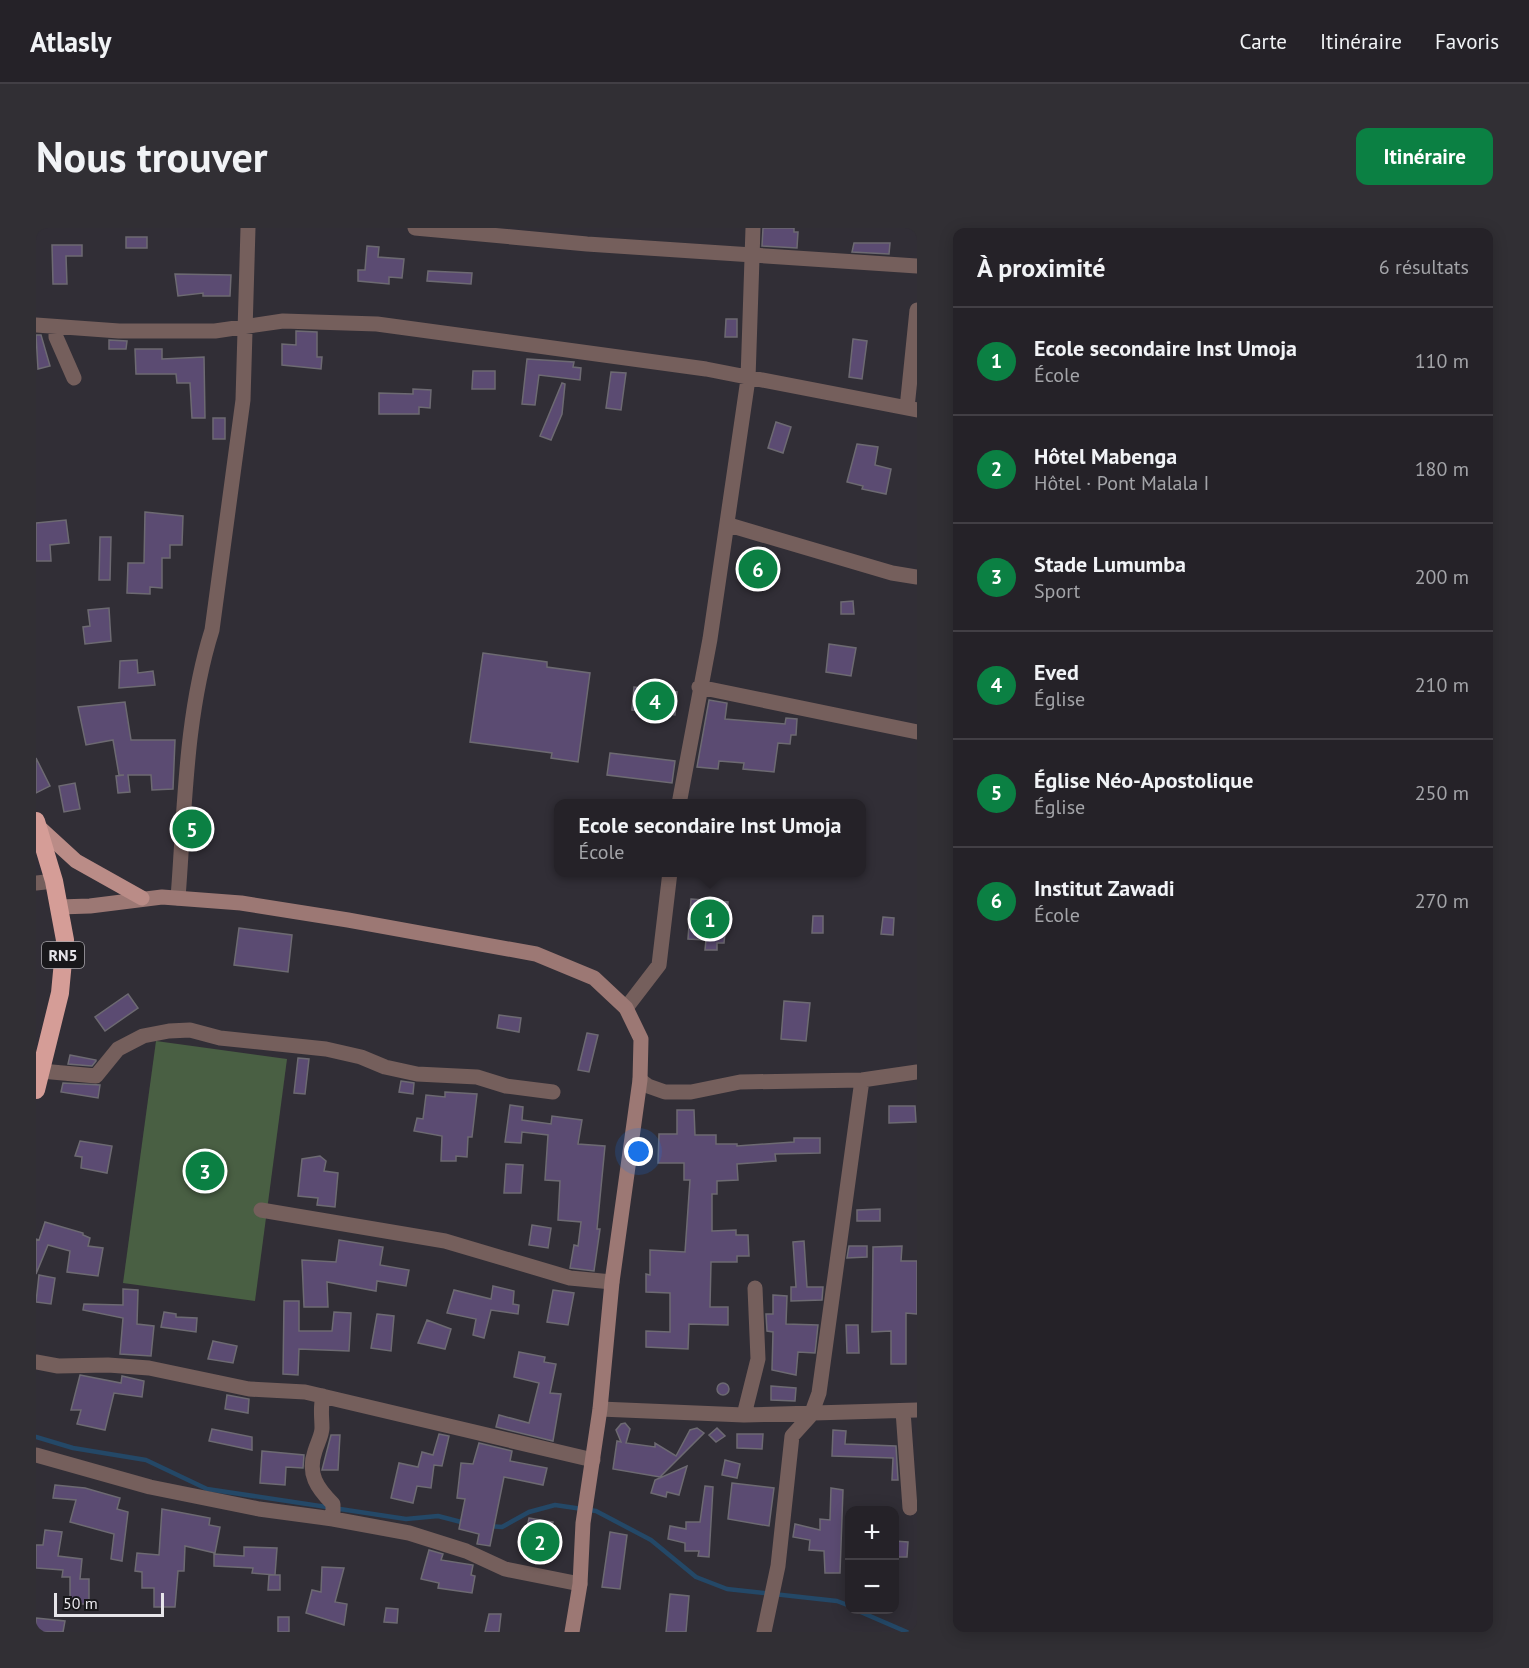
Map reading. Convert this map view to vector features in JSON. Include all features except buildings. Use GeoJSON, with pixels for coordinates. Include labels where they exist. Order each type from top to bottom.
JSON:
{"type":"FeatureCollection","features":[{"type":"Feature","properties":{"kind":"highway","name":"RN5"},"geometry":{"type":"LineString","coordinates":[[36,1090],[60,993],[65,940],[54,881],[38,825]]}},
{"type":"Feature","properties":{"kind":"main road"},"geometry":{"type":"LineString","coordinates":[[38,825],[76,861],[142,898]]}},
{"type":"Feature","properties":{"kind":"street"},"geometry":{"type":"LineString","coordinates":[[178,898],[194,700],[212,630],[214,600],[229,513],[243,400],[247,328],[248,228]]}},
{"type":"Feature","properties":{"kind":"street"},"geometry":{"type":"LineString","coordinates":[[416,228],[587,244],[917,266]]}},
{"type":"Feature","properties":{"kind":"street"},"geometry":{"type":"LineString","coordinates":[[680,799],[729,525],[748,379],[753,228]]}},
{"type":"Feature","properties":{"kind":"street"},"geometry":{"type":"LineString","coordinates":[[36,325],[119,331],[215,331],[283,321],[377,324],[706,369],[748,379],[912,409],[917,310]]}},
{"type":"Feature","properties":{"kind":"street"},"geometry":{"type":"LineString","coordinates":[[56,327],[56,337],[74,378]]}},
{"type":"Feature","properties":{"kind":"street"},"geometry":{"type":"LineString","coordinates":[[729,525],[892,573],[917,577]]}},
{"type":"Feature","properties":{"kind":"street"},"geometry":{"type":"LineString","coordinates":[[699,687],[917,732]]}},
{"type":"Feature","properties":{"kind":"street"},"geometry":{"type":"LineString","coordinates":[[626,1008],[659,965],[670,877]]}},
{"type":"Feature","properties":{"kind":"street"},"geometry":{"type":"LineString","coordinates":[[36,883],[54,881]]}},
{"type":"Feature","properties":{"kind":"street"},"geometry":{"type":"LineString","coordinates":[[59,907],[90,906],[142,898],[178,898],[241,903],[536,954],[594,978],[626,1008],[641,1039],[640,1080],[612,1282],[600,1409],[583,1523],[580,1584],[572,1632]]}},
{"type":"Feature","properties":{"kind":"street"},"geometry":{"type":"LineString","coordinates":[[41,1071],[96,1076],[118,1049],[143,1036],[190,1030],[220,1038],[326,1049],[417,1074],[477,1077],[506,1086],[553,1092]]}},
{"type":"Feature","properties":{"kind":"street"},"geometry":{"type":"LineString","coordinates":[[640,1080],[648,1086],[665,1092],[691,1092],[740,1082],[862,1080],[917,1072]]}},
{"type":"Feature","properties":{"kind":"street"},"geometry":{"type":"LineString","coordinates":[[764,1632],[778,1566],[792,1436],[811,1415],[819,1393],[862,1080]]}},
{"type":"Feature","properties":{"kind":"street"},"geometry":{"type":"LineString","coordinates":[[261,1210],[444,1241],[570,1278],[612,1282]]}},
{"type":"Feature","properties":{"kind":"street"},"geometry":{"type":"LineString","coordinates":[[744,1415],[758,1359],[755,1288]]}},
{"type":"Feature","properties":{"kind":"street"},"geometry":{"type":"LineString","coordinates":[[36,1362],[58,1366],[149,1368],[249,1389],[323,1396],[593,1460]]}},
{"type":"Feature","properties":{"kind":"street"},"geometry":{"type":"LineString","coordinates":[[323,1396],[320,1420],[322,1430],[314,1454],[312,1473],[317,1488],[333,1504],[333,1519]]}},
{"type":"Feature","properties":{"kind":"street"},"geometry":{"type":"LineString","coordinates":[[600,1409],[744,1415],[910,1411],[910,1508]]}},
{"type":"Feature","properties":{"kind":"street"},"geometry":{"type":"LineString","coordinates":[[36,1455],[150,1487],[259,1509],[333,1519],[408,1533],[466,1551],[505,1569],[580,1584]]}},
{"type":"Feature","properties":{"kind":"green space"},"geometry":{"type":"Polygon","coordinates":[[[156,1041],[287,1059],[255,1301],[123,1283],[156,1041]]]}},
{"type":"Feature","properties":{"kind":"waterway"},"geometry":{"type":"LineString","coordinates":[[36,1437],[73,1448],[146,1460],[207,1489],[406,1519],[438,1516],[465,1523]]}},
{"type":"Feature","properties":{"kind":"waterway"},"geometry":{"type":"LineString","coordinates":[[488,1526],[502,1527],[529,1512],[555,1505],[596,1511],[651,1540],[696,1577],[727,1589],[837,1601],[845,1604]]}},
{"type":"Feature","properties":{"kind":"waterway"},"geometry":{"type":"LineString","coordinates":[[865,1614],[907,1632]]}},
{"type":"Feature","properties":{"kind":"place","name":"Institut Zawadi"},"geometry":{"type":"Point","coordinates":[758,569]}},
{"type":"Feature","properties":{"kind":"place","name":"Eved"},"geometry":{"type":"Point","coordinates":[655,701]}},
{"type":"Feature","properties":{"kind":"place","name":"Église Néo-Apostolique"},"geometry":{"type":"Point","coordinates":[192,829]}},
{"type":"Feature","properties":{"kind":"place","name":"Ecole secondaire Inst Umoja"},"geometry":{"type":"Point","coordinates":[710,919]}},
{"type":"Feature","properties":{"kind":"place","name":"Stade Lumumba"},"geometry":{"type":"Point","coordinates":[205,1171]}},
{"type":"Feature","properties":{"kind":"place","name":"Hôtel Mabenga"},"geometry":{"type":"Point","coordinates":[540,1542]}}]}
